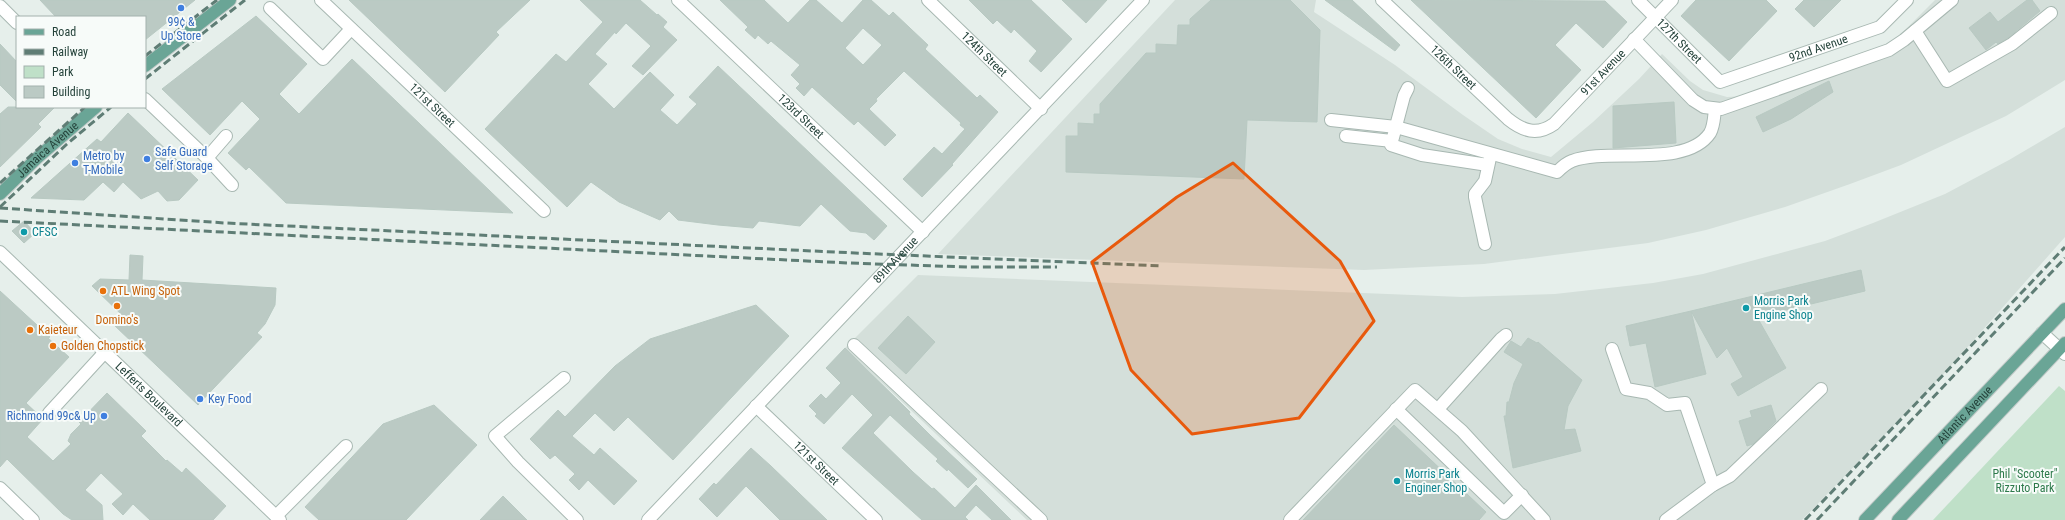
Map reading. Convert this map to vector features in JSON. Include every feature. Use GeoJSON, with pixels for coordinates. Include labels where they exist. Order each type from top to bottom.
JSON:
{"type":"FeatureCollection","features":[{"type":"Feature","properties":{"kind":"main road"},"geometry":{"type":"LineString","coordinates":[[146,65],[230,0]]}},
{"type":"Feature","properties":{"kind":"main road","name":"Jamaica Avenue"},"geometry":{"type":"LineString","coordinates":[[0,194],[37,158],[95,108]]}},
{"type":"Feature","properties":{"kind":"main road","name":"Atlantic Avenue"},"geometry":{"type":"LineString","coordinates":[[1865,520],[2065,309]]}},
{"type":"Feature","properties":{"kind":"main road","name":"Atlantic Avenue"},"geometry":{"type":"LineString","coordinates":[[1898,520],[2063,349]]}},
{"type":"Feature","properties":{"kind":"street","name":"121st Street"},"geometry":{"type":"LineString","coordinates":[[321,0],[544,211]]}},
{"type":"Feature","properties":{"kind":"street","name":"123rd Street"},"geometry":{"type":"LineString","coordinates":[[678,0],[923,232]]}},
{"type":"Feature","properties":{"kind":"street","name":"124th Street"},"geometry":{"type":"LineString","coordinates":[[928,0],[1040,109]]}},
{"type":"Feature","properties":{"kind":"street","name":"89th Avenue"},"geometry":{"type":"LineString","coordinates":[[648,520],[1143,0]]}},
{"type":"Feature","properties":{"kind":"street","name":"126th Street"},"geometry":{"type":"LineString","coordinates":[[1382,0],[1508,119],[1527,131]]}},
{"type":"Feature","properties":{"kind":"street","name":"127th Street"},"geometry":{"type":"LineString","coordinates":[[1638,0],[1720,82]]}},
{"type":"Feature","properties":{"kind":"street","name":"91st Avenue"},"geometry":{"type":"LineString","coordinates":[[1527,131],[1540,131],[1554,124],[1634,38],[1672,0]]}},
{"type":"Feature","properties":{"kind":"street","name":"92nd Avenue"},"geometry":{"type":"LineString","coordinates":[[1720,82],[1880,28],[1907,0]]}},
{"type":"Feature","properties":{"kind":"street"},"geometry":{"type":"LineString","coordinates":[[1634,38],[1693,100],[1704,107],[1715,109],[1735,106],[1878,55],[1896,46],[1952,0]]}},
{"type":"Feature","properties":{"kind":"street"},"geometry":{"type":"LineString","coordinates":[[0,6],[16,22]]}},
{"type":"Feature","properties":{"kind":"street"},"geometry":{"type":"LineString","coordinates":[[270,8],[323,59],[351,29]]}},
{"type":"Feature","properties":{"kind":"street"},"geometry":{"type":"LineString","coordinates":[[1915,31],[1947,81],[2012,44],[2050,13]]}},
{"type":"Feature","properties":{"kind":"street"},"geometry":{"type":"LineString","coordinates":[[1408,88],[1391,145],[1422,155],[1488,165]]}},
{"type":"Feature","properties":{"kind":"street"},"geometry":{"type":"LineString","coordinates":[[146,100],[207,158],[232,185]]}},
{"type":"Feature","properties":{"kind":"street"},"geometry":{"type":"LineString","coordinates":[[1331,120],[1396,127],[1557,172],[1568,163],[1586,158],[1641,156],[1686,150],[1696,146],[1710,132],[1715,109]]}},
{"type":"Feature","properties":{"kind":"street"},"geometry":{"type":"LineString","coordinates":[[207,158],[226,136]]}},
{"type":"Feature","properties":{"kind":"street"},"geometry":{"type":"LineString","coordinates":[[1346,136],[1392,141]]}},
{"type":"Feature","properties":{"kind":"street"},"geometry":{"type":"LineString","coordinates":[[1485,244],[1475,194],[1485,181],[1491,153]]}},
{"type":"Feature","properties":{"kind":"street","name":"Lefferts Boulevard"},"geometry":{"type":"LineString","coordinates":[[0,252],[278,518]]}},
{"type":"Feature","properties":{"kind":"street"},"geometry":{"type":"LineString","coordinates":[[2042,333],[2063,349]]}},
{"type":"Feature","properties":{"kind":"street"},"geometry":{"type":"LineString","coordinates":[[1438,409],[1506,335]]}},
{"type":"Feature","properties":{"kind":"street"},"geometry":{"type":"LineString","coordinates":[[854,345],[1041,520]]}},
{"type":"Feature","properties":{"kind":"street"},"geometry":{"type":"LineString","coordinates":[[1612,349],[1626,389],[1649,393],[1667,405],[1685,403],[1713,486]]}},
{"type":"Feature","properties":{"kind":"street"},"geometry":{"type":"LineString","coordinates":[[49,412],[105,352]]}},
{"type":"Feature","properties":{"kind":"street"},"geometry":{"type":"LineString","coordinates":[[564,378],[495,436],[518,462],[577,520]]}},
{"type":"Feature","properties":{"kind":"street"},"geometry":{"type":"LineString","coordinates":[[1666,520],[1713,486],[1730,476],[1821,389]]}},
{"type":"Feature","properties":{"kind":"street"},"geometry":{"type":"LineString","coordinates":[[1290,520],[1415,390],[1462,430],[1544,520]]}},
{"type":"Feature","properties":{"kind":"street","name":"121st Street"},"geometry":{"type":"LineString","coordinates":[[756,406],[876,520]]}},
{"type":"Feature","properties":{"kind":"street"},"geometry":{"type":"LineString","coordinates":[[1396,409],[1504,513],[1522,495]]}},
{"type":"Feature","properties":{"kind":"street"},"geometry":{"type":"LineString","coordinates":[[278,518],[346,446]]}},
{"type":"Feature","properties":{"kind":"street"},"geometry":{"type":"LineString","coordinates":[[0,488],[33,520]]}},
{"type":"Feature","properties":{"kind":"highlighted area"},"geometry":{"type":"Polygon","coordinates":[[[1233,163],[1340,261],[1374,321],[1299,418],[1192,434],[1131,370],[1092,262],[1177,197],[1233,163]]]}},
{"type":"Feature","properties":{"kind":"shaded area"},"geometry":{"type":"Polygon","coordinates":[[[1175,0],[1316,0],[1314,12],[1395,65],[1498,139],[1522,149],[1551,157],[1593,122],[1639,79],[1662,54],[1690,81],[1703,90],[1727,97],[1746,96],[1890,45],[1935,0],[2065,0],[2065,80],[2006,116],[1901,165],[1785,207],[1706,230],[1648,243],[1484,264],[1364,270],[938,254],[1175,0]]]}},
{"type":"Feature","properties":{"kind":"shaded area"},"geometry":{"type":"Polygon","coordinates":[[[2065,127],[2065,237],[1942,376],[1802,520],[1027,520],[845,348],[918,275],[1462,297],[1555,294],[1653,283],[1703,274],[1825,241],[1945,194],[2009,160],[2065,127]]]}},
{"type":"Feature","properties":{"kind":"green space","name":"Phil \"Scooter\" Rizzuto Park"},"geometry":{"type":"Polygon","coordinates":[[[2059,386],[2065,391],[2065,520],[1933,520],[2059,386]]]}},
{"type":"Feature","properties":{"kind":"building"},"geometry":{"type":"Polygon","coordinates":[[[40,0],[195,0],[146,39],[146,16],[55,16],[40,0]]]}},
{"type":"Feature","properties":{"kind":"building"},"geometry":{"type":"Polygon","coordinates":[[[349,0],[530,0],[496,32],[499,35],[445,92],[349,0]]]}},
{"type":"Feature","properties":{"kind":"building"},"geometry":{"type":"Polygon","coordinates":[[[580,0],[640,0],[667,22],[663,27],[677,40],[643,75],[632,66],[651,46],[626,23],[616,34],[615,32],[595,54],[607,64],[588,84],[614,109],[650,72],[674,95],[660,110],[677,125],[697,104],[689,97],[718,66],[887,226],[874,240],[866,233],[850,231],[821,204],[800,226],[759,221],[753,228],[718,225],[678,220],[669,211],[660,220],[619,202],[591,182],[567,207],[485,129],[556,54],[566,62],[603,22],[580,0]]]}},
{"type":"Feature","properties":{"kind":"building"},"geometry":{"type":"Polygon","coordinates":[[[720,0],[764,0],[788,23],[810,0],[816,0],[842,23],[863,0],[871,0],[889,16],[893,12],[928,45],[925,49],[977,98],[980,95],[998,112],[952,164],[953,165],[922,197],[903,179],[934,147],[942,154],[965,129],[960,125],[961,123],[904,71],[876,99],[877,101],[869,109],[896,135],[885,146],[858,121],[854,125],[812,87],[804,96],[796,88],[800,84],[791,75],[800,65],[771,41],[768,44],[758,35],[755,39],[745,30],[748,27],[720,0]],[[863,28],[845,48],[863,65],[882,45],[863,28]]]}},
{"type":"Feature","properties":{"kind":"building"},"geometry":{"type":"Polygon","coordinates":[[[969,0],[1031,0],[1072,39],[1041,72],[1029,61],[1037,51],[1014,29],[1011,33],[997,20],[993,24],[969,0]]]}},
{"type":"Feature","properties":{"kind":"building"},"geometry":{"type":"Polygon","coordinates":[[[1062,0],[1107,0],[1086,23],[1062,0]]]}},
{"type":"Feature","properties":{"kind":"building"},"geometry":{"type":"Polygon","coordinates":[[[1211,0],[1290,0],[1320,30],[1317,122],[1247,120],[1244,179],[1066,172],[1066,136],[1078,136],[1078,123],[1094,124],[1094,114],[1100,114],[1100,104],[1146,53],[1156,53],[1156,44],[1177,45],[1178,25],[1190,25],[1190,19],[1211,0]]]}},
{"type":"Feature","properties":{"kind":"building"},"geometry":{"type":"Polygon","coordinates":[[[1325,0],[1352,0],[1400,45],[1395,51],[1325,0]]]}},
{"type":"Feature","properties":{"kind":"building"},"geometry":{"type":"Polygon","coordinates":[[[1411,0],[1605,1],[1627,22],[1603,48],[1576,23],[1555,45],[1581,70],[1536,118],[1411,0]]]}},
{"type":"Feature","properties":{"kind":"building"},"geometry":{"type":"Polygon","coordinates":[[[1696,0],[1766,0],[1777,11],[1729,61],[1681,16],[1696,0]]]}},
{"type":"Feature","properties":{"kind":"building"},"geometry":{"type":"Polygon","coordinates":[[[1804,0],[1841,0],[1814,27],[1795,9],[1804,0]]]}},
{"type":"Feature","properties":{"kind":"building"},"geometry":{"type":"Polygon","coordinates":[[[2027,0],[2032,0],[2040,11],[2008,38],[1998,44],[1996,42],[1986,50],[1969,28],[1990,12],[1998,22],[2027,0]]]}},
{"type":"Feature","properties":{"kind":"building"},"geometry":{"type":"Polygon","coordinates":[[[256,16],[307,64],[279,94],[299,114],[352,59],[513,213],[286,203],[249,167],[246,170],[228,153],[260,119],[242,101],[210,135],[162,89],[256,16]]]}},
{"type":"Feature","properties":{"kind":"building"},"geometry":{"type":"Polygon","coordinates":[[[0,44],[16,61],[16,101],[0,85],[0,44]]]}},
{"type":"Feature","properties":{"kind":"building"},"geometry":{"type":"Polygon","coordinates":[[[1829,81],[1833,92],[1791,119],[1763,132],[1756,117],[1829,81]]]}},
{"type":"Feature","properties":{"kind":"building"},"geometry":{"type":"Polygon","coordinates":[[[1674,102],[1676,143],[1613,148],[1613,106],[1674,102]]]}},
{"type":"Feature","properties":{"kind":"building"},"geometry":{"type":"Polygon","coordinates":[[[8,107],[54,108],[38,124],[41,127],[0,167],[0,114],[8,107]]]}},
{"type":"Feature","properties":{"kind":"building"},"geometry":{"type":"Polygon","coordinates":[[[128,113],[198,180],[179,200],[167,201],[158,191],[141,199],[123,182],[114,192],[103,182],[84,200],[31,198],[97,139],[101,142],[128,113]]]}},
{"type":"Feature","properties":{"kind":"building","name":"CFSC"},"geometry":{"type":"Polygon","coordinates":[[[24,221],[35,233],[24,243],[12,231],[24,221]]]}},
{"type":"Feature","properties":{"kind":"building"},"geometry":{"type":"Polygon","coordinates":[[[130,255],[143,256],[142,280],[276,288],[275,305],[265,324],[257,333],[262,337],[198,405],[114,325],[123,316],[92,286],[100,279],[129,280],[130,255]]]}},
{"type":"Feature","properties":{"kind":"building"},"geometry":{"type":"Polygon","coordinates":[[[1861,270],[1865,291],[1757,317],[1786,368],[1738,396],[1731,384],[1743,377],[1727,348],[1717,358],[1691,311],[1861,270]]]}},
{"type":"Feature","properties":{"kind":"building"},"geometry":{"type":"Polygon","coordinates":[[[0,291],[50,337],[48,338],[69,357],[26,403],[43,419],[27,437],[53,461],[71,444],[68,441],[71,434],[81,424],[79,422],[107,393],[146,431],[141,436],[166,461],[167,460],[182,473],[186,468],[226,506],[213,520],[150,520],[133,504],[123,515],[112,504],[123,494],[101,473],[85,490],[102,505],[103,520],[72,520],[63,514],[7,459],[0,467],[0,291]]]}},
{"type":"Feature","properties":{"kind":"building"},"geometry":{"type":"Polygon","coordinates":[[[756,305],[789,336],[673,460],[628,417],[614,431],[595,413],[572,436],[594,455],[600,448],[637,481],[614,505],[588,480],[579,490],[569,480],[575,474],[555,455],[550,459],[530,439],[558,410],[565,417],[615,366],[650,339],[756,305]]]}},
{"type":"Feature","properties":{"kind":"building"},"geometry":{"type":"Polygon","coordinates":[[[1691,311],[1706,374],[1655,387],[1646,343],[1630,346],[1626,326],[1691,311]]]}},
{"type":"Feature","properties":{"kind":"building"},"geometry":{"type":"Polygon","coordinates":[[[908,316],[935,342],[906,374],[878,348],[908,316]]]}},
{"type":"Feature","properties":{"kind":"building"},"geometry":{"type":"Polygon","coordinates":[[[1528,338],[1537,343],[1538,342],[1582,380],[1568,406],[1564,430],[1575,429],[1581,451],[1513,468],[1504,416],[1506,416],[1507,402],[1509,402],[1514,383],[1523,364],[1504,352],[1511,341],[1521,347],[1528,338]]]}},
{"type":"Feature","properties":{"kind":"building"},"geometry":{"type":"Polygon","coordinates":[[[845,348],[910,412],[909,414],[931,436],[977,479],[968,488],[948,469],[947,471],[936,461],[938,459],[890,415],[873,433],[913,472],[932,489],[934,488],[955,508],[976,485],[1011,520],[992,520],[976,505],[965,517],[968,520],[922,520],[842,448],[873,415],[852,394],[824,424],[815,416],[817,414],[809,406],[821,394],[826,399],[841,383],[826,368],[845,348]]]}},
{"type":"Feature","properties":{"kind":"building"},"geometry":{"type":"Polygon","coordinates":[[[434,405],[477,445],[406,520],[319,520],[305,507],[383,424],[434,405]]]}},
{"type":"Feature","properties":{"kind":"building"},"geometry":{"type":"Polygon","coordinates":[[[1771,405],[1776,421],[1753,444],[1747,446],[1739,421],[1752,417],[1750,411],[1771,405]]]}},
{"type":"Feature","properties":{"kind":"building","name":"Morris Park Enginer Shop"},"geometry":{"type":"Polygon","coordinates":[[[1394,425],[1486,512],[1479,520],[1303,520],[1394,425]]]}},
{"type":"Feature","properties":{"kind":"building"},"geometry":{"type":"Polygon","coordinates":[[[751,448],[827,520],[780,520],[746,486],[717,517],[699,499],[714,483],[716,485],[751,448]]]}},
{"type":"Feature","properties":{"kind":"building"},"geometry":{"type":"Polygon","coordinates":[[[503,496],[527,520],[480,520],[503,496]]]}},
{"type":"Feature","properties":{"kind":"railway"},"geometry":{"type":"LineString","coordinates":[[146,55],[217,0]]}},
{"type":"Feature","properties":{"kind":"railway"},"geometry":{"type":"LineString","coordinates":[[146,78],[245,0]]}},
{"type":"Feature","properties":{"kind":"railway"},"geometry":{"type":"LineString","coordinates":[[0,183],[84,108]]}},
{"type":"Feature","properties":{"kind":"railway"},"geometry":{"type":"LineString","coordinates":[[0,207],[67,144],[110,108]]}},
{"type":"Feature","properties":{"kind":"railway"},"geometry":{"type":"LineString","coordinates":[[0,208],[225,223],[1162,266]]}},
{"type":"Feature","properties":{"kind":"railway"},"geometry":{"type":"LineString","coordinates":[[0,221],[848,263],[967,267],[1057,267]]}},
{"type":"Feature","properties":{"kind":"railway"},"geometry":{"type":"LineString","coordinates":[[1805,520],[2065,247]]}},
{"type":"Feature","properties":{"kind":"railway"},"geometry":{"type":"LineString","coordinates":[[1817,520],[2065,258]]}},
{"type":"Feature","properties":{"kind":"place","name":"99¢ & Up Store"},"geometry":{"type":"Point","coordinates":[181,8]}},
{"type":"Feature","properties":{"kind":"place","name":"Safe Guard Self Storage"},"geometry":{"type":"Point","coordinates":[147,159]}},
{"type":"Feature","properties":{"kind":"place","name":"Metro by T-Mobile"},"geometry":{"type":"Point","coordinates":[75,163]}},
{"type":"Feature","properties":{"kind":"place","name":"CFSC"},"geometry":{"type":"Point","coordinates":[24,232]}},
{"type":"Feature","properties":{"kind":"place","name":"ATL Wing Spot"},"geometry":{"type":"Point","coordinates":[103,291]}},
{"type":"Feature","properties":{"kind":"place","name":"Domino's"},"geometry":{"type":"Point","coordinates":[117,306]}},
{"type":"Feature","properties":{"kind":"place","name":"Morris Park Engine Shop"},"geometry":{"type":"Point","coordinates":[1746,308]}},
{"type":"Feature","properties":{"kind":"place","name":"Kaieteur"},"geometry":{"type":"Point","coordinates":[30,330]}},
{"type":"Feature","properties":{"kind":"place","name":"Golden Chopstick"},"geometry":{"type":"Point","coordinates":[53,346]}},
{"type":"Feature","properties":{"kind":"place","name":"Key Food"},"geometry":{"type":"Point","coordinates":[200,399]}},
{"type":"Feature","properties":{"kind":"place","name":"Richmond 99c& Up"},"geometry":{"type":"Point","coordinates":[104,416]}},
{"type":"Feature","properties":{"kind":"place","name":"Morris Park Enginer Shop"},"geometry":{"type":"Point","coordinates":[1397,481]}}]}
